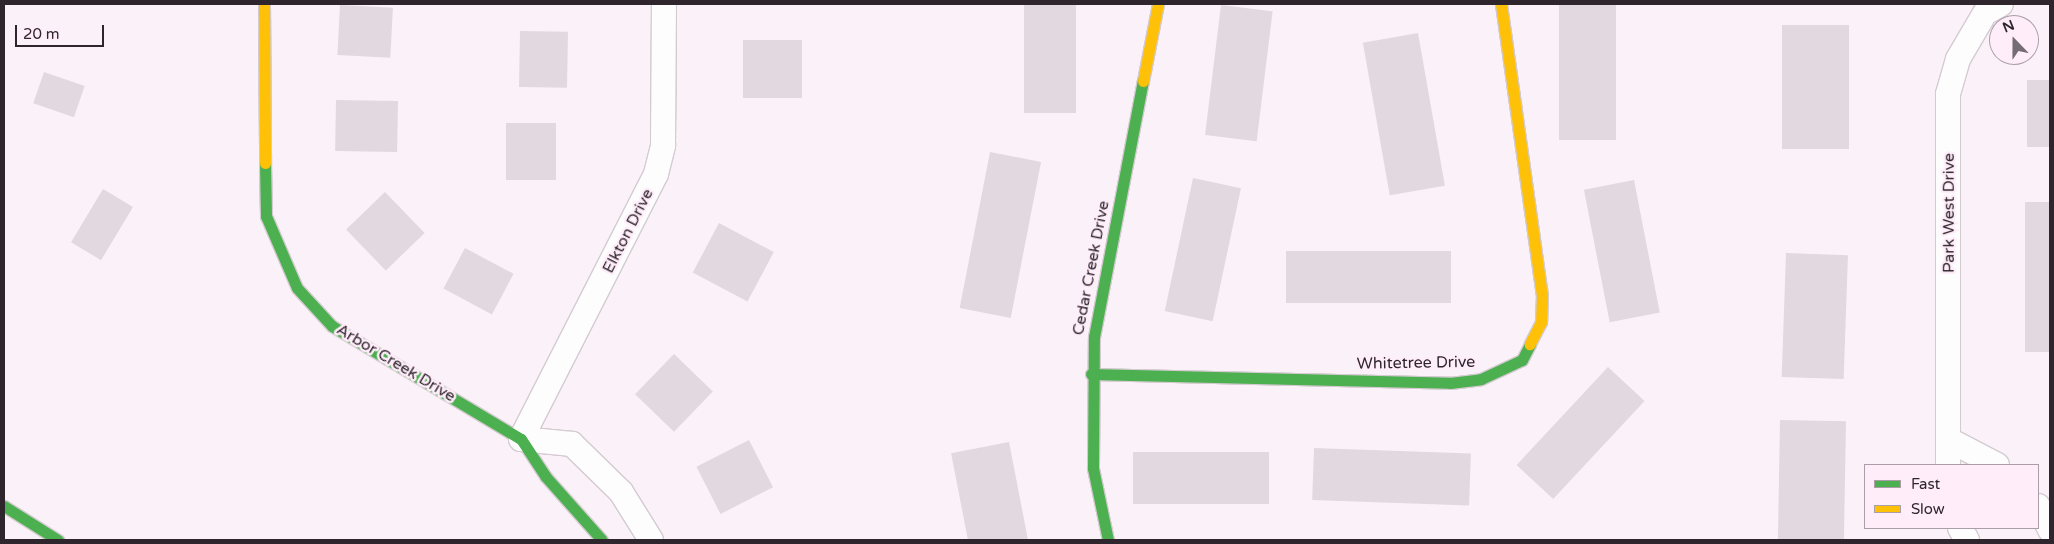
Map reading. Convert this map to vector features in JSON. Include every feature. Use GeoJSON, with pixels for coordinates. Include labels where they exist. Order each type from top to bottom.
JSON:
{"type":"FeatureCollection","features":[{"type":"Feature","properties":{"kind":"street","name":"Arbor Creek Drive"},"geometry":{"type":"LineString","coordinates":[[264,4],[266,216],[297,288],[332,326],[521,438],[572,444],[622,492],[651,540]]}},
{"type":"Feature","properties":{"kind":"street","name":"Elkton Drive"},"geometry":{"type":"LineString","coordinates":[[521,438],[656,174],[663,145],[664,4]]}},
{"type":"Feature","properties":{"kind":"street","name":"Cedar Creek Drive"},"geometry":{"type":"LineString","coordinates":[[1108,540],[1093,468],[1091,374],[1094,337],[1158,4]]}},
{"type":"Feature","properties":{"kind":"street","name":"Whitetree Drive"},"geometry":{"type":"LineString","coordinates":[[1091,374],[1450,382],[1481,380],[1522,360],[1541,322],[1542,295],[1502,4]]}},
{"type":"Feature","properties":{"kind":"street","name":"Park West Drive"},"geometry":{"type":"LineString","coordinates":[[1948,464],[1948,94],[1962,51],[1985,13],[2001,4]]}},
{"type":"Feature","properties":{"kind":"street","name":"Arbor Creek Drive"},"geometry":{"type":"LineString","coordinates":[[521,438],[546,477],[602,540]]}},
{"type":"Feature","properties":{"kind":"street"},"geometry":{"type":"LineString","coordinates":[[1949,440],[1995,464]]}},
{"type":"Feature","properties":{"kind":"street"},"geometry":{"type":"LineString","coordinates":[[4,506],[58,540]]}},
{"type":"Feature","properties":{"kind":"street"},"geometry":{"type":"LineString","coordinates":[[2039,508],[2050,530]]}},
{"type":"Feature","properties":{"kind":"street"},"geometry":{"type":"LineString","coordinates":[[1961,529],[1967,540]]}},
{"type":"Feature","properties":{"kind":"building"},"geometry":{"type":"Polygon","coordinates":[[[1024,4],[1076,4],[1076,113],[1024,113],[1024,4]]]}},
{"type":"Feature","properties":{"kind":"building"},"geometry":{"type":"Polygon","coordinates":[[[1559,4],[1616,4],[1616,140],[1559,140],[1559,4]]]}},
{"type":"Feature","properties":{"kind":"building"},"geometry":{"type":"Polygon","coordinates":[[[340,5],[393,8],[390,58],[337,55],[340,5]]]}},
{"type":"Feature","properties":{"kind":"building"},"geometry":{"type":"Polygon","coordinates":[[[1221,5],[1273,11],[1257,141],[1205,135],[1221,5]]]}},
{"type":"Feature","properties":{"kind":"building"},"geometry":{"type":"Polygon","coordinates":[[[1782,25],[1849,25],[1849,149],[1782,149],[1782,25]]]}},
{"type":"Feature","properties":{"kind":"building"},"geometry":{"type":"Polygon","coordinates":[[[520,31],[568,32],[567,88],[519,87],[520,31]]]}},
{"type":"Feature","properties":{"kind":"building"},"geometry":{"type":"Polygon","coordinates":[[[1418,33],[1445,186],[1390,195],[1363,43],[1418,33]]]}},
{"type":"Feature","properties":{"kind":"building"},"geometry":{"type":"Polygon","coordinates":[[[743,40],[802,40],[802,98],[743,98],[743,40]]]}},
{"type":"Feature","properties":{"kind":"building"},"geometry":{"type":"Polygon","coordinates":[[[44,72],[85,86],[74,117],[33,103],[44,72]]]}},
{"type":"Feature","properties":{"kind":"building"},"geometry":{"type":"Polygon","coordinates":[[[2027,80],[2050,80],[2050,147],[2027,147],[2027,80]]]}},
{"type":"Feature","properties":{"kind":"building"},"geometry":{"type":"Polygon","coordinates":[[[336,100],[398,101],[397,152],[335,151],[336,100]]]}},
{"type":"Feature","properties":{"kind":"building"},"geometry":{"type":"Polygon","coordinates":[[[506,123],[556,123],[556,180],[506,180],[506,123]]]}},
{"type":"Feature","properties":{"kind":"building"},"geometry":{"type":"Polygon","coordinates":[[[990,152],[1041,162],[1011,318],[960,308],[990,152]]]}},
{"type":"Feature","properties":{"kind":"building"},"geometry":{"type":"Polygon","coordinates":[[[1193,178],[1241,188],[1213,321],[1165,311],[1193,178]]]}},
{"type":"Feature","properties":{"kind":"building"},"geometry":{"type":"Polygon","coordinates":[[[1634,180],[1660,313],[1610,322],[1584,190],[1634,180]]]}},
{"type":"Feature","properties":{"kind":"building"},"geometry":{"type":"Polygon","coordinates":[[[103,189],[133,207],[101,260],[71,242],[103,189]]]}},
{"type":"Feature","properties":{"kind":"building"},"geometry":{"type":"Polygon","coordinates":[[[385,192],[425,233],[386,271],[346,230],[385,192]]]}},
{"type":"Feature","properties":{"kind":"building"},"geometry":{"type":"Polygon","coordinates":[[[2025,202],[2050,202],[2050,352],[2025,352],[2025,202]]]}},
{"type":"Feature","properties":{"kind":"building"},"geometry":{"type":"Polygon","coordinates":[[[719,223],[774,252],[747,302],[693,272],[719,223]]]}},
{"type":"Feature","properties":{"kind":"building"},"geometry":{"type":"Polygon","coordinates":[[[465,248],[514,274],[492,314],[443,289],[465,248]]]}},
{"type":"Feature","properties":{"kind":"building"},"geometry":{"type":"Polygon","coordinates":[[[1286,251],[1451,251],[1451,303],[1286,303],[1286,251]]]}},
{"type":"Feature","properties":{"kind":"building"},"geometry":{"type":"Polygon","coordinates":[[[1786,253],[1848,255],[1844,379],[1782,377],[1786,253]]]}},
{"type":"Feature","properties":{"kind":"building"},"geometry":{"type":"Polygon","coordinates":[[[674,354],[713,392],[674,432],[635,394],[674,354]]]}},
{"type":"Feature","properties":{"kind":"building"},"geometry":{"type":"Polygon","coordinates":[[[1608,367],[1645,401],[1553,499],[1517,465],[1608,367]]]}},
{"type":"Feature","properties":{"kind":"building"},"geometry":{"type":"Polygon","coordinates":[[[1780,420],[1846,421],[1844,540],[1778,540],[1780,420]]]}},
{"type":"Feature","properties":{"kind":"building"},"geometry":{"type":"Polygon","coordinates":[[[749,440],[773,487],[720,514],[696,467],[749,440]]]}},
{"type":"Feature","properties":{"kind":"building"},"geometry":{"type":"Polygon","coordinates":[[[1009,442],[1028,540],[968,540],[951,453],[1009,442]]]}},
{"type":"Feature","properties":{"kind":"building"},"geometry":{"type":"Polygon","coordinates":[[[1314,448],[1471,453],[1469,505],[1312,500],[1314,448]]]}},
{"type":"Feature","properties":{"kind":"building"},"geometry":{"type":"Polygon","coordinates":[[[1133,452],[1269,452],[1269,504],[1133,504],[1133,452]]]}},
{"type":"Feature","properties":{"kind":"traffic: fast"},"geometry":{"type":"LineString","coordinates":[[1108,540],[1093,468],[1094,337],[1143,81]]}},
{"type":"Feature","properties":{"kind":"traffic: fast"},"geometry":{"type":"LineString","coordinates":[[265,163],[266,216],[297,288],[332,326],[521,439],[546,477],[602,540]]}},
{"type":"Feature","properties":{"kind":"traffic: fast"},"geometry":{"type":"LineString","coordinates":[[1091,374],[1450,383],[1481,379],[1522,360],[1530,344]]}},
{"type":"Feature","properties":{"kind":"traffic: fast"},"geometry":{"type":"LineString","coordinates":[[4,506],[58,540]]}},
{"type":"Feature","properties":{"kind":"traffic: slow"},"geometry":{"type":"LineString","coordinates":[[264,4],[265,163]]}},
{"type":"Feature","properties":{"kind":"traffic: slow"},"geometry":{"type":"LineString","coordinates":[[1143,81],[1158,4]]}},
{"type":"Feature","properties":{"kind":"traffic: slow"},"geometry":{"type":"LineString","coordinates":[[1501,4],[1542,295],[1541,322],[1530,344]]}}]}
